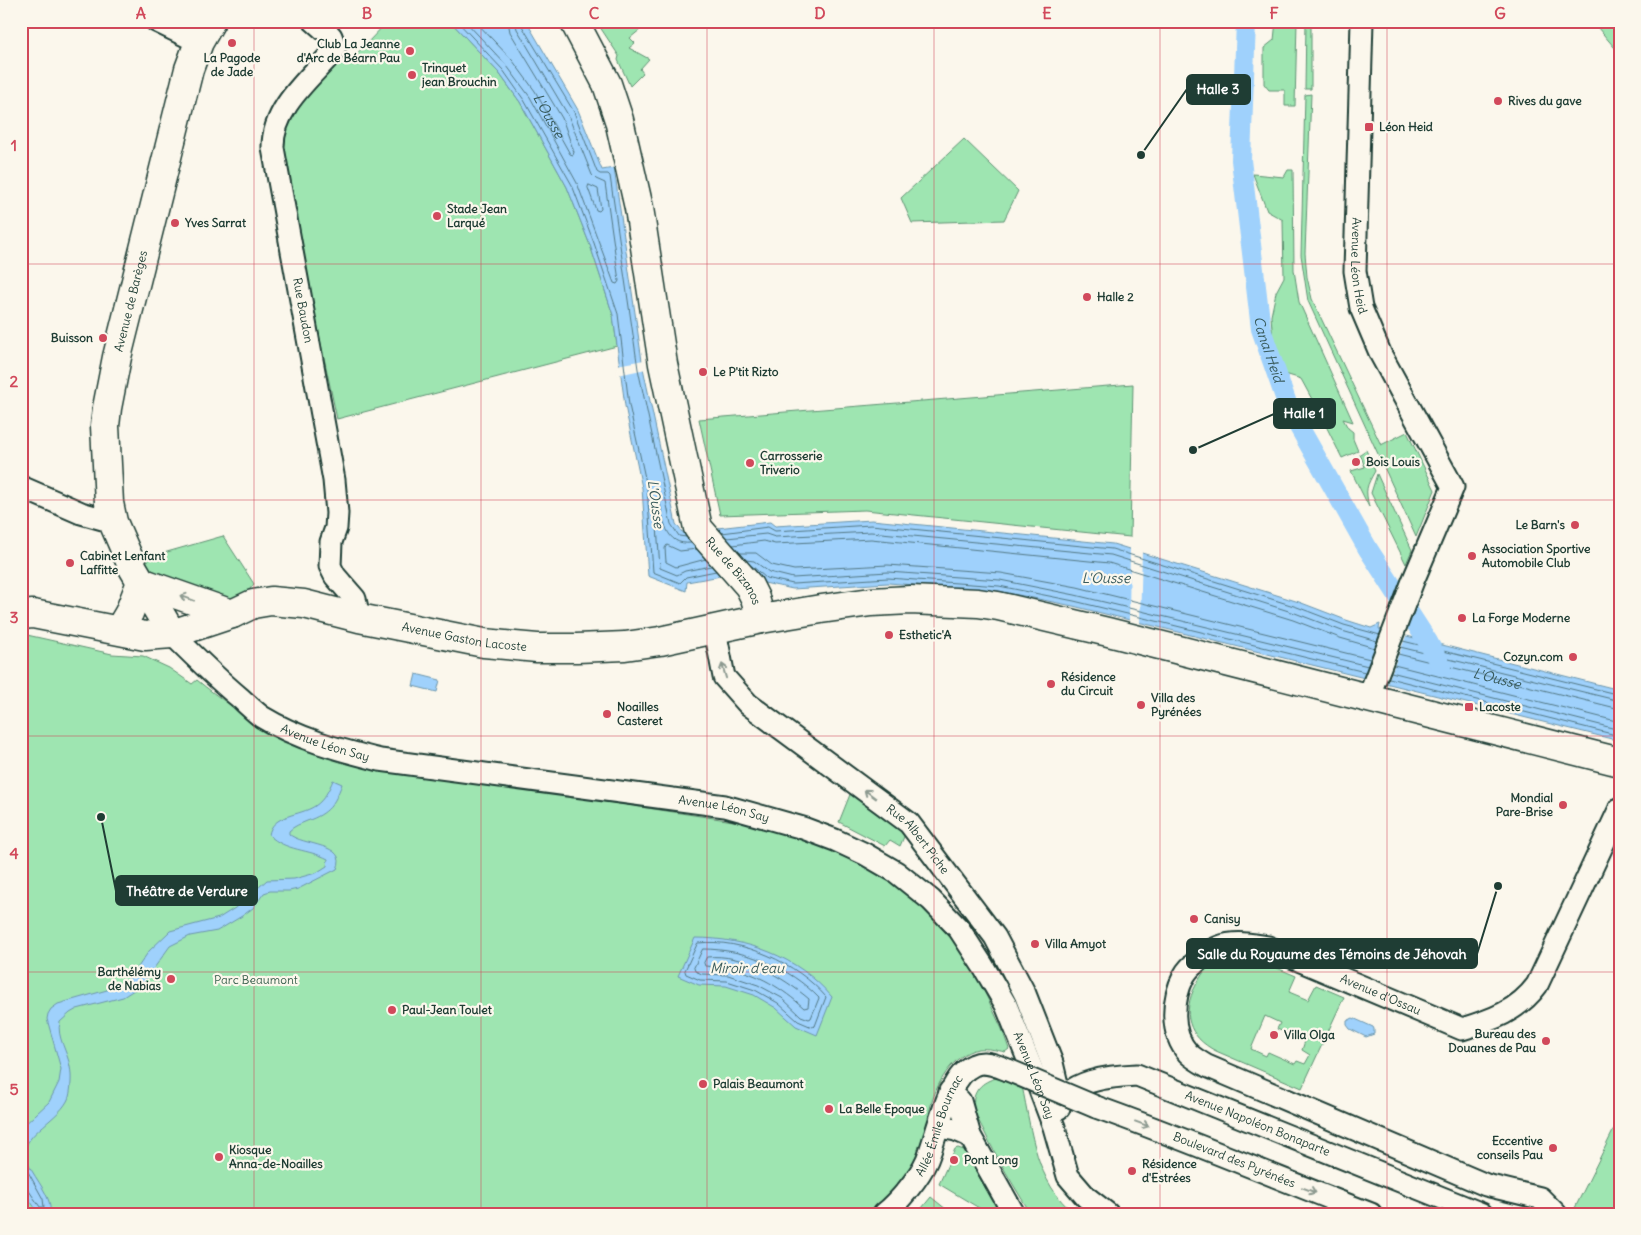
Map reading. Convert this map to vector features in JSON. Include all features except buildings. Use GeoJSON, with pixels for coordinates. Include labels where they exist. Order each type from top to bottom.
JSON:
{"type":"FeatureCollection","features":[{"type":"Feature","properties":{"kind":"main road","name":"Rue de Bizanos"},"geometry":{"type":"LineString","coordinates":[[574,21],[607,84],[619,120],[639,208],[663,364],[698,528],[741,576],[755,598],[761,620]]}},
{"type":"Feature","properties":{"kind":"main road","name":"Avenue de Barèges"},"geometry":{"type":"LineString","coordinates":[[172,634],[141,582],[112,522],[105,440],[107,408],[117,357],[150,221],[189,69],[205,32]]}},
{"type":"Feature","properties":{"kind":"main road"},"geometry":{"type":"LineString","coordinates":[[119,630],[129,613],[141,582],[232,614]]}},
{"type":"Feature","properties":{"kind":"main road","name":"Avenue Gaston Lacoste"},"geometry":{"type":"LineString","coordinates":[[21,615],[32,614],[146,636],[172,634],[232,614],[253,604],[271,601],[304,604],[359,618],[476,642],[537,648],[625,646],[660,641],[821,608],[871,602],[910,600],[978,603],[1371,689],[1620,762]]}},
{"type":"Feature","properties":{"kind":"street"},"geometry":{"type":"LineString","coordinates":[[156,21],[205,32]]}},
{"type":"Feature","properties":{"kind":"street","name":"Rue Baudon"},"geometry":{"type":"LineString","coordinates":[[314,21],[331,36],[334,47],[332,53],[283,110],[272,134],[273,148],[334,480],[337,512],[336,528],[331,542],[330,566],[335,576],[355,599],[359,618]]}},
{"type":"Feature","properties":{"kind":"street","name":"Avenue Léon Heid"},"geometry":{"type":"LineString","coordinates":[[1362,21],[1355,271],[1361,308],[1381,355],[1453,487],[1411,585],[1371,689]]}},
{"type":"Feature","properties":{"kind":"street"},"geometry":{"type":"LineString","coordinates":[[21,486],[81,513],[112,522]]}},
{"type":"Feature","properties":{"kind":"street","name":"Rue Albert Piche"},"geometry":{"type":"LineString","coordinates":[[715,630],[724,677],[748,704],[909,823],[995,937],[1025,994],[1052,1063],[1061,1100]]}},
{"type":"Feature","properties":{"kind":"street","name":"Avenue Léon Say"},"geometry":{"type":"LineString","coordinates":[[172,634],[208,670],[261,716],[289,731],[349,753],[380,760],[725,806],[803,828],[836,840],[896,872],[931,900],[959,929],[983,966],[1006,1005],[1032,1069],[1054,1127],[1068,1176],[1086,1197],[1108,1214]]}},
{"type":"Feature","properties":{"kind":"street","name":"Avenue d'Ossau"},"geometry":{"type":"LineString","coordinates":[[1556,1214],[1540,1198],[1486,1186],[1207,1066],[1194,1058],[1184,1047],[1176,1026],[1174,1012],[1184,975],[1192,967],[1209,951],[1220,946],[1243,944],[1268,947],[1462,1029],[1502,1016],[1524,1000],[1537,985],[1620,808]]}},
{"type":"Feature","properties":{"kind":"street","name":"Allée Émile Bournac"},"geometry":{"type":"LineString","coordinates":[[884,1214],[901,1199],[926,1162],[950,1091],[968,1068],[976,1064],[989,1064],[1008,1070]]}},
{"type":"Feature","properties":{"kind":"street","name":"Boulevard des Pyrénées"},"geometry":{"type":"LineString","coordinates":[[1008,1070],[1096,1107],[1176,1136],[1371,1214]]}},
{"type":"Feature","properties":{"kind":"street","name":"Avenue Napoléon Bonaparte"},"geometry":{"type":"LineString","coordinates":[[1061,1100],[1072,1089],[1088,1083],[1117,1076],[1137,1075],[1482,1214]]}},
{"type":"Feature","properties":{"kind":"street"},"geometry":{"type":"LineString","coordinates":[[950,1091],[960,1101],[970,1136],[1014,1214]]}},
{"type":"Feature","properties":{"kind":"street"},"geometry":{"type":"LineString","coordinates":[[1054,1127],[1061,1100]]}},
{"type":"Feature","properties":{"kind":"street"},"geometry":{"type":"LineString","coordinates":[[939,1127],[956,1130],[970,1136]]}},
{"type":"Feature","properties":{"kind":"green space","name":"Stade Jean Larqué"},"geometry":{"type":"Polygon","coordinates":[[[388,21],[450,21],[499,73],[520,102],[567,187],[590,245],[613,315],[617,346],[337,419],[309,287],[282,137],[299,106],[339,60],[346,65],[388,21]]]}},
{"type":"Feature","properties":{"kind":"green space"},"geometry":{"type":"Polygon","coordinates":[[[596,21],[631,21],[634,25],[637,23],[641,29],[630,38],[635,43],[629,48],[649,59],[640,69],[643,73],[630,86],[618,60],[619,56],[596,21]]]}},
{"type":"Feature","properties":{"kind":"green space"},"geometry":{"type":"Polygon","coordinates":[[[1276,21],[1297,21],[1295,106],[1285,106],[1285,90],[1269,90],[1264,84],[1264,48],[1274,40],[1276,21]]]}},
{"type":"Feature","properties":{"kind":"green space"},"geometry":{"type":"Polygon","coordinates":[[[1306,21],[1311,21],[1311,89],[1305,89],[1306,21]]]}},
{"type":"Feature","properties":{"kind":"green space"},"geometry":{"type":"Polygon","coordinates":[[[1592,21],[1620,21],[1620,54],[1592,21]]]}},
{"type":"Feature","properties":{"kind":"green space"},"geometry":{"type":"Polygon","coordinates":[[[1311,94],[1305,253],[1307,277],[1312,299],[1381,445],[1407,432],[1435,490],[1416,537],[1308,301],[1301,255],[1305,95],[1311,94]]]}},
{"type":"Feature","properties":{"kind":"green space"},"geometry":{"type":"Polygon","coordinates":[[[964,139],[1018,191],[1004,220],[912,223],[901,198],[964,139]]]}},
{"type":"Feature","properties":{"kind":"green space"},"geometry":{"type":"Polygon","coordinates":[[[1288,170],[1293,170],[1294,270],[1299,302],[1353,422],[1343,419],[1348,428],[1353,432],[1353,439],[1358,451],[1342,458],[1301,379],[1282,373],[1273,341],[1271,316],[1276,292],[1284,277],[1283,220],[1267,211],[1253,174],[1284,177],[1288,170]]]}},
{"type":"Feature","properties":{"kind":"green space"},"geometry":{"type":"Polygon","coordinates":[[[1133,384],[1130,537],[865,510],[720,515],[699,419],[1133,384]]]}},
{"type":"Feature","properties":{"kind":"green space"},"geometry":{"type":"Polygon","coordinates":[[[1366,450],[1375,471],[1367,488],[1369,507],[1351,471],[1365,467],[1360,454],[1366,450]]]}},
{"type":"Feature","properties":{"kind":"green space"},"geometry":{"type":"Polygon","coordinates":[[[1377,474],[1412,550],[1406,564],[1371,493],[1377,474]]]}},
{"type":"Feature","properties":{"kind":"green space"},"geometry":{"type":"Polygon","coordinates":[[[223,536],[254,584],[244,596],[219,603],[174,584],[148,567],[146,558],[223,536]]]}},
{"type":"Feature","properties":{"kind":"green space","name":"Parc Beaumont"},"geometry":{"type":"Polygon","coordinates":[[[27,635],[112,654],[143,656],[169,668],[192,684],[197,680],[251,719],[292,741],[334,758],[355,764],[765,826],[835,848],[897,884],[932,916],[960,949],[977,976],[1002,1029],[1009,1049],[1005,1052],[978,1049],[969,1052],[960,1057],[946,1072],[932,1100],[924,1147],[917,1163],[886,1201],[866,1214],[21,1214],[21,636],[27,635]]]}},
{"type":"Feature","properties":{"kind":"green space"},"geometry":{"type":"Polygon","coordinates":[[[851,792],[906,832],[900,846],[890,840],[885,846],[839,822],[851,792]]]}},
{"type":"Feature","properties":{"kind":"green space"},"geometry":{"type":"Polygon","coordinates":[[[1236,956],[1251,957],[1296,976],[1289,992],[1308,1000],[1316,985],[1344,997],[1302,1088],[1216,1051],[1199,1039],[1193,1031],[1188,1014],[1191,995],[1196,985],[1207,969],[1236,956]],[[1265,1016],[1251,1049],[1266,1056],[1268,1052],[1295,1064],[1297,1061],[1305,1064],[1310,1055],[1302,1050],[1305,1041],[1277,1029],[1280,1023],[1265,1016]]]}},
{"type":"Feature","properties":{"kind":"green space"},"geometry":{"type":"Polygon","coordinates":[[[992,1079],[1006,1079],[1022,1086],[1037,1155],[1043,1172],[1051,1187],[1075,1214],[1031,1214],[1006,1172],[974,1108],[974,1097],[979,1088],[992,1079]]]}},
{"type":"Feature","properties":{"kind":"green space"},"geometry":{"type":"Polygon","coordinates":[[[1620,1117],[1620,1214],[1582,1214],[1575,1208],[1620,1117]]]}},
{"type":"Feature","properties":{"kind":"green space"},"geometry":{"type":"Polygon","coordinates":[[[955,1149],[964,1150],[1000,1214],[989,1214],[939,1184],[955,1149]]]}},
{"type":"Feature","properties":{"kind":"green space"},"geometry":{"type":"Polygon","coordinates":[[[931,1197],[952,1214],[917,1214],[931,1197]]]}},
{"type":"Feature","properties":{"kind":"water","name":"L'Ousse"},"geometry":{"type":"Polygon","coordinates":[[[450,21],[526,21],[578,110],[602,170],[614,168],[643,368],[676,524],[682,532],[770,522],[775,526],[872,520],[1113,544],[1299,602],[1371,628],[1380,624],[1379,629],[1620,690],[1620,741],[1073,606],[998,591],[888,583],[793,589],[764,583],[749,571],[687,582],[686,591],[648,576],[642,488],[625,406],[613,315],[590,245],[567,187],[520,102],[499,73],[450,21]]]}},
{"type":"Feature","properties":{"kind":"water"},"geometry":{"type":"Polygon","coordinates":[[[416,674],[440,680],[437,692],[413,686],[416,674]]]}},
{"type":"Feature","properties":{"kind":"water"},"geometry":{"type":"Polygon","coordinates":[[[333,780],[342,784],[330,807],[321,815],[293,828],[289,831],[289,834],[295,838],[331,850],[336,854],[339,861],[337,869],[298,889],[264,893],[253,908],[217,931],[190,936],[170,946],[144,982],[123,997],[77,1009],[60,1022],[61,1039],[71,1070],[69,1097],[65,1105],[30,1139],[26,1146],[25,1154],[49,1202],[51,1214],[39,1214],[21,1187],[21,1128],[49,1102],[59,1082],[61,1069],[47,1019],[51,1009],[58,1004],[114,988],[134,973],[149,951],[170,931],[219,918],[235,908],[267,880],[294,879],[316,873],[327,866],[328,859],[282,844],[269,835],[271,828],[281,819],[318,804],[333,780]]]}},
{"type":"Feature","properties":{"kind":"water","name":"Miroir d'eau"},"geometry":{"type":"Polygon","coordinates":[[[695,938],[733,941],[752,946],[787,960],[803,970],[832,997],[817,1035],[796,1026],[776,1008],[754,995],[726,986],[699,985],[678,976],[695,938]]]}},
{"type":"Feature","properties":{"kind":"water"},"geometry":{"type":"Polygon","coordinates":[[[1353,1018],[1373,1027],[1374,1034],[1366,1037],[1350,1029],[1347,1021],[1353,1018]]]}},
{"type":"Feature","properties":{"kind":"pier"},"geometry":{"type":"Polygon","coordinates":[[[644,360],[646,369],[618,375],[617,365],[644,360]]]}},
{"type":"Feature","properties":{"kind":"pier"},"geometry":{"type":"Polygon","coordinates":[[[1130,547],[1142,551],[1140,624],[1129,621],[1130,547]]]}},
{"type":"Feature","properties":{"kind":"pier"},"geometry":{"type":"Polygon","coordinates":[[[1382,628],[1407,634],[1387,684],[1363,677],[1382,628]]]}},
{"type":"Feature","properties":{"kind":"waterway","name":"Canal Heïd"},"geometry":{"type":"LineString","coordinates":[[1246,21],[1241,160],[1261,329],[1289,409],[1368,549],[1428,642],[1441,666]]}},
{"type":"Feature","properties":{"kind":"place","name":"La Pagode de Jade"},"geometry":{"type":"Point","coordinates":[232,43]}},
{"type":"Feature","properties":{"kind":"place","name":"Club La Jeanne d'Arc de Béarn Pau"},"geometry":{"type":"Point","coordinates":[410,51]}},
{"type":"Feature","properties":{"kind":"place","name":"Trinquet jean Brouchin"},"geometry":{"type":"Point","coordinates":[412,75]}},
{"type":"Feature","properties":{"kind":"place","name":"Rives du gave"},"geometry":{"type":"Point","coordinates":[1498,101]}},
{"type":"Feature","properties":{"kind":"place","name":"Léon Heid"},"geometry":{"type":"Point","coordinates":[1369,127]}},
{"type":"Feature","properties":{"kind":"place","name":"Halle 3"},"geometry":{"type":"Point","coordinates":[1141,155]}},
{"type":"Feature","properties":{"kind":"place","name":"Stade Jean Larqué"},"geometry":{"type":"Point","coordinates":[437,216]}},
{"type":"Feature","properties":{"kind":"place","name":"Yves Sarrat"},"geometry":{"type":"Point","coordinates":[175,223]}},
{"type":"Feature","properties":{"kind":"place","name":"Halle 2"},"geometry":{"type":"Point","coordinates":[1087,297]}},
{"type":"Feature","properties":{"kind":"place","name":"Buisson"},"geometry":{"type":"Point","coordinates":[103,338]}},
{"type":"Feature","properties":{"kind":"place","name":"Le P'tit Rizto"},"geometry":{"type":"Point","coordinates":[703,372]}},
{"type":"Feature","properties":{"kind":"place","name":"Halle 1"},"geometry":{"type":"Point","coordinates":[1193,450]}},
{"type":"Feature","properties":{"kind":"place","name":"Bois Louis"},"geometry":{"type":"Point","coordinates":[1356,462]}},
{"type":"Feature","properties":{"kind":"place","name":"Carrosserie Triverio"},"geometry":{"type":"Point","coordinates":[750,463]}},
{"type":"Feature","properties":{"kind":"place","name":"Le Barn's"},"geometry":{"type":"Point","coordinates":[1575,525]}},
{"type":"Feature","properties":{"kind":"place","name":"Association Sportive Automobile Club"},"geometry":{"type":"Point","coordinates":[1472,556]}},
{"type":"Feature","properties":{"kind":"place","name":"Cabinet Lenfant Laffitte"},"geometry":{"type":"Point","coordinates":[70,563]}},
{"type":"Feature","properties":{"kind":"place","name":"La Forge Moderne"},"geometry":{"type":"Point","coordinates":[1462,618]}},
{"type":"Feature","properties":{"kind":"place","name":"Esthetic'A"},"geometry":{"type":"Point","coordinates":[889,635]}},
{"type":"Feature","properties":{"kind":"place","name":"Cozyn.com"},"geometry":{"type":"Point","coordinates":[1573,657]}},
{"type":"Feature","properties":{"kind":"place","name":"Résidence du Circuit"},"geometry":{"type":"Point","coordinates":[1051,684]}},
{"type":"Feature","properties":{"kind":"place","name":"Villa des Pyrénées"},"geometry":{"type":"Point","coordinates":[1141,705]}},
{"type":"Feature","properties":{"kind":"place","name":"Lacoste"},"geometry":{"type":"Point","coordinates":[1469,707]}},
{"type":"Feature","properties":{"kind":"place","name":"Noailles Casteret"},"geometry":{"type":"Point","coordinates":[607,714]}},
{"type":"Feature","properties":{"kind":"place","name":"Mondial Pare-Brise"},"geometry":{"type":"Point","coordinates":[1563,805]}},
{"type":"Feature","properties":{"kind":"place","name":"Théâtre de Verdure"},"geometry":{"type":"Point","coordinates":[101,817]}},
{"type":"Feature","properties":{"kind":"place","name":"Salle du Royaume des Témoins de Jéhovah"},"geometry":{"type":"Point","coordinates":[1498,886]}},
{"type":"Feature","properties":{"kind":"place","name":"Canisy"},"geometry":{"type":"Point","coordinates":[1194,919]}},
{"type":"Feature","properties":{"kind":"place","name":"Villa Amyot"},"geometry":{"type":"Point","coordinates":[1035,944]}},
{"type":"Feature","properties":{"kind":"place","name":"Barthélémy de Nabias"},"geometry":{"type":"Point","coordinates":[171,979]}},
{"type":"Feature","properties":{"kind":"place","name":"Paul-Jean Toulet"},"geometry":{"type":"Point","coordinates":[392,1010]}},
{"type":"Feature","properties":{"kind":"place","name":"Villa Olga"},"geometry":{"type":"Point","coordinates":[1274,1035]}},
{"type":"Feature","properties":{"kind":"place","name":"Bureau des Douanes de Pau"},"geometry":{"type":"Point","coordinates":[1546,1041]}},
{"type":"Feature","properties":{"kind":"place","name":"Palais Beaumont"},"geometry":{"type":"Point","coordinates":[703,1084]}},
{"type":"Feature","properties":{"kind":"place","name":"La Belle Epoque"},"geometry":{"type":"Point","coordinates":[829,1109]}},
{"type":"Feature","properties":{"kind":"place","name":"Eccentive conseils Pau"},"geometry":{"type":"Point","coordinates":[1553,1148]}},
{"type":"Feature","properties":{"kind":"place","name":"Kiosque Anna-de-Noailles"},"geometry":{"type":"Point","coordinates":[219,1157]}},
{"type":"Feature","properties":{"kind":"place","name":"Pont Long"},"geometry":{"type":"Point","coordinates":[954,1160]}},
{"type":"Feature","properties":{"kind":"place","name":"Résidence d'Estrées"},"geometry":{"type":"Point","coordinates":[1132,1171]}}]}
